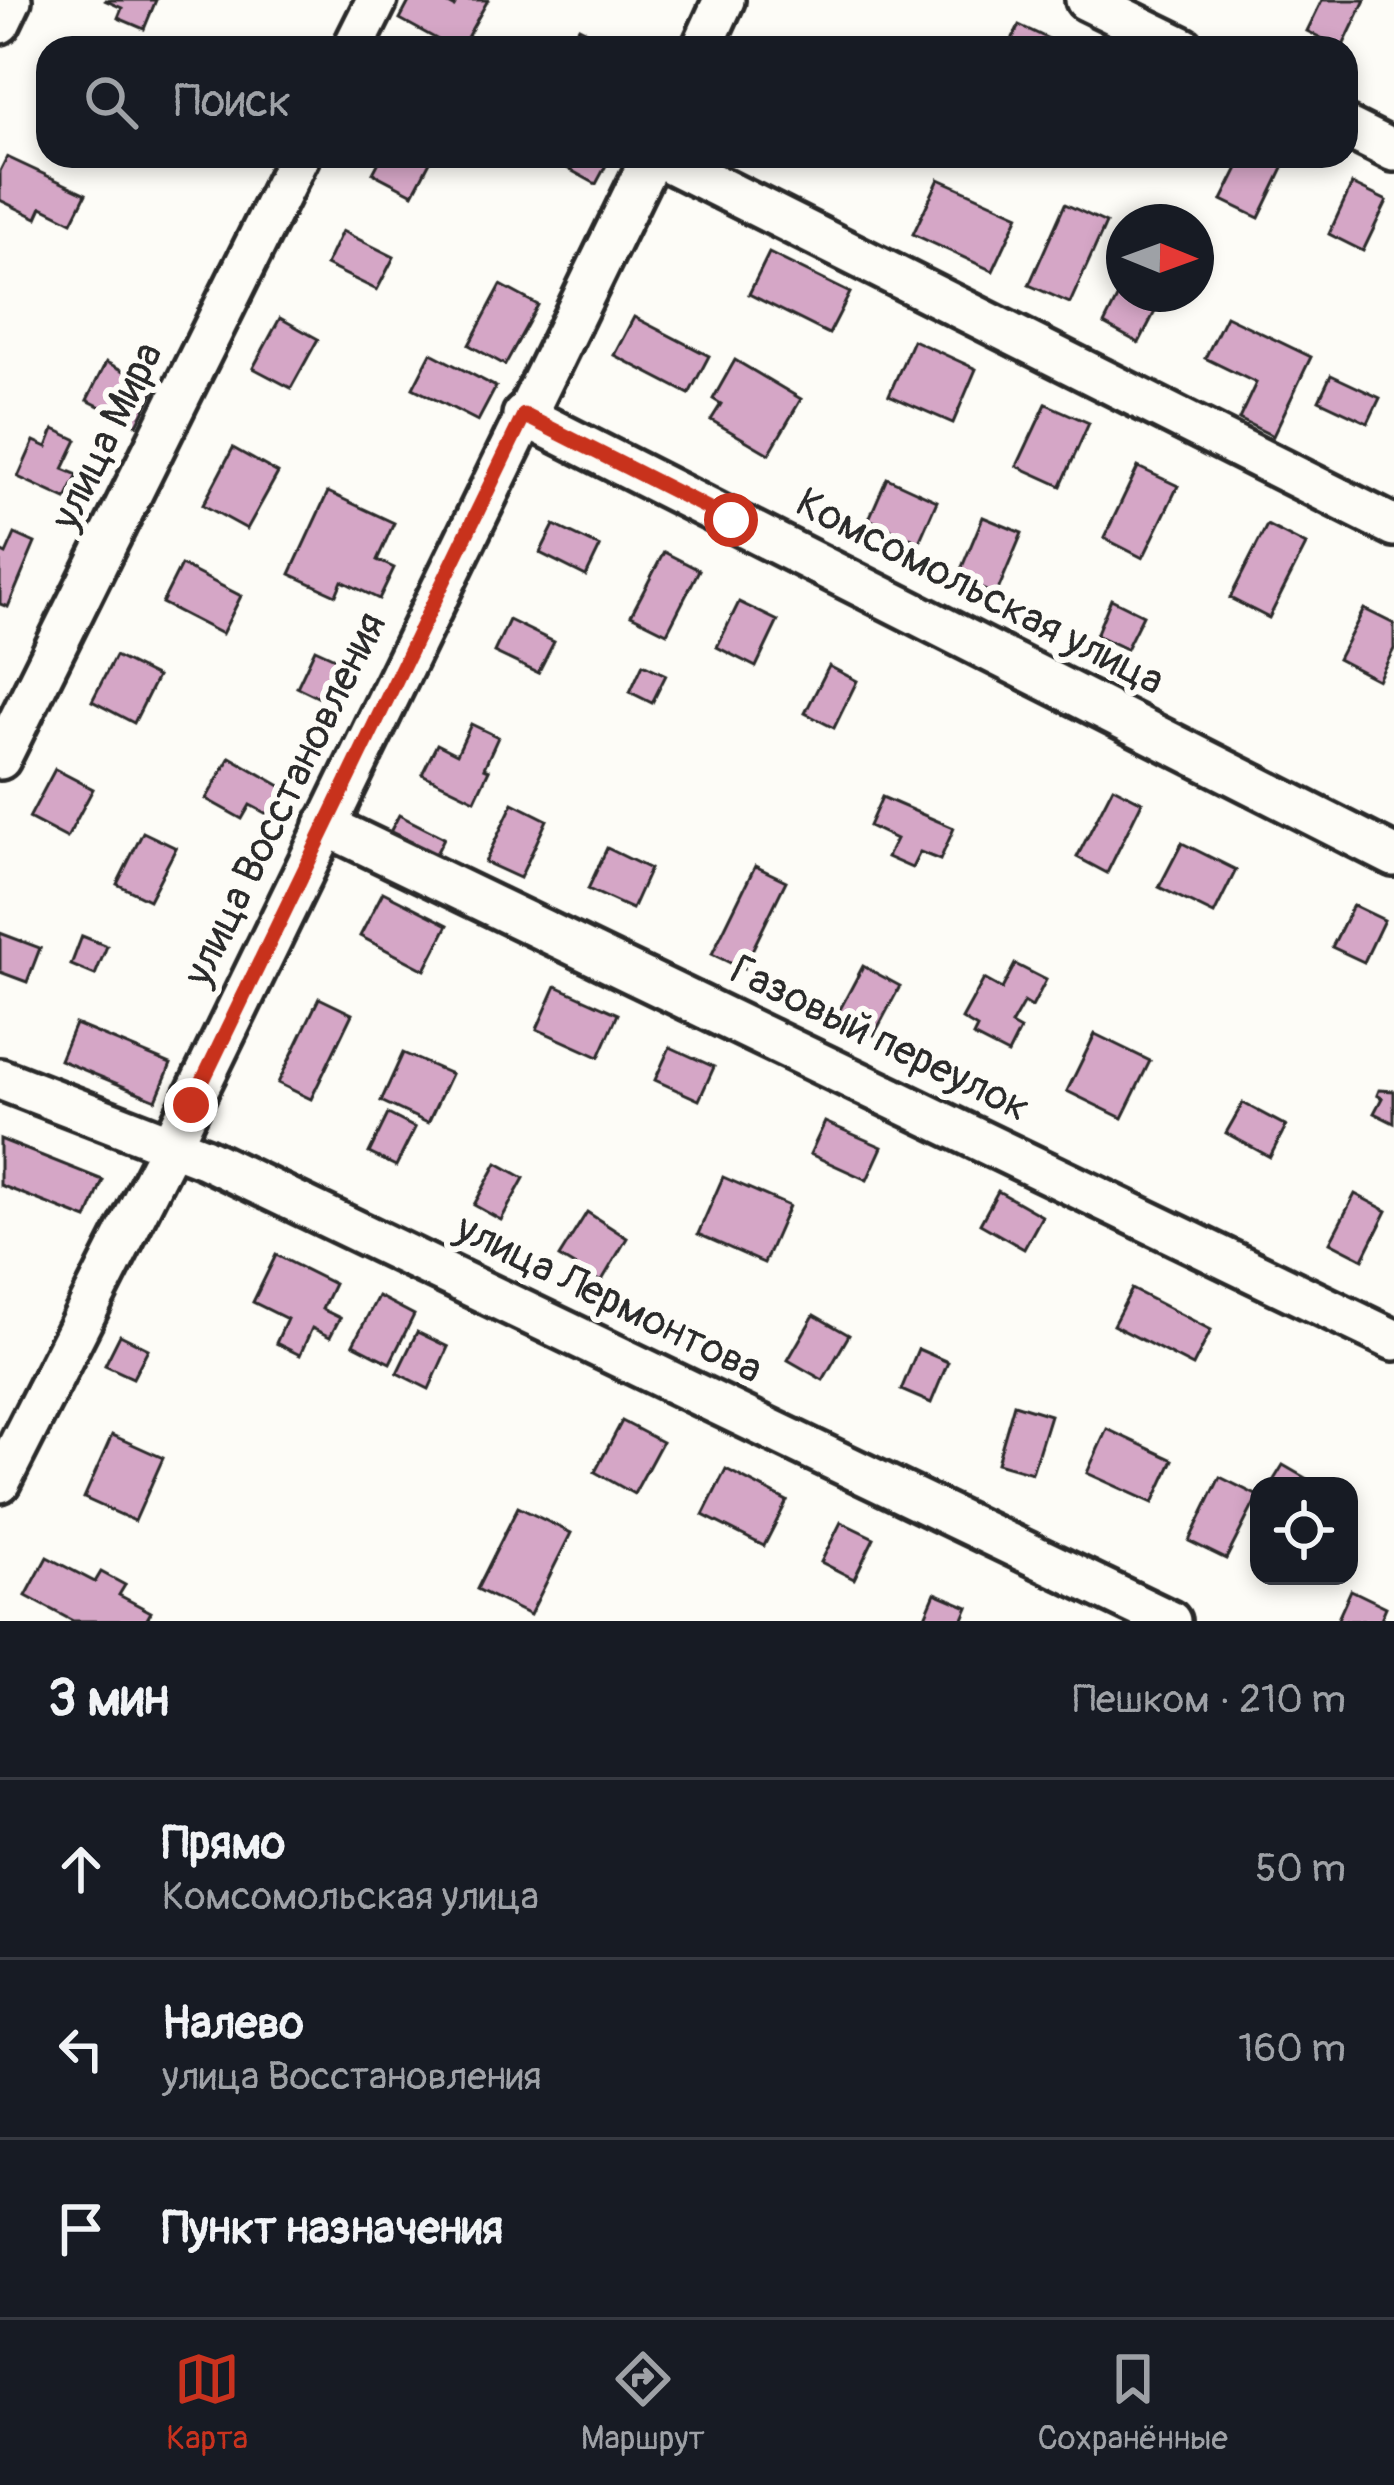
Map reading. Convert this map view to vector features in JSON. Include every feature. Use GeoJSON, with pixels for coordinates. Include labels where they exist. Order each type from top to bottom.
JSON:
{"type":"FeatureCollection","features":[{"type":"Feature","properties":{"kind":"street"},"geometry":{"type":"LineString","coordinates":[[0,23],[11,0]]}},
{"type":"Feature","properties":{"kind":"street"},"geometry":{"type":"LineString","coordinates":[[359,36],[376,0]]}},
{"type":"Feature","properties":{"kind":"street"},"geometry":{"type":"LineString","coordinates":[[708,36],[724,0]]}},
{"type":"Feature","properties":{"kind":"street"},"geometry":{"type":"LineString","coordinates":[[1086,0],[1160,36]]}},
{"type":"Feature","properties":{"kind":"street"},"geometry":{"type":"LineString","coordinates":[[1358,133],[1394,151]]}},
{"type":"Feature","properties":{"kind":"street","name":"улица Мира"},"geometry":{"type":"LineString","coordinates":[[0,759],[293,168]]}},
{"type":"Feature","properties":{"kind":"street","name":"улица Восстановления"},"geometry":{"type":"LineString","coordinates":[[0,1482],[172,1145],[524,415],[649,168]]}},
{"type":"Feature","properties":{"kind":"street"},"geometry":{"type":"LineString","coordinates":[[679,168],[1394,526]]}},
{"type":"Feature","properties":{"kind":"street","name":"Комсомольская улица"},"geometry":{"type":"LineString","coordinates":[[524,415],[1394,856]]}},
{"type":"Feature","properties":{"kind":"street","name":"Газовый переулок"},"geometry":{"type":"LineString","coordinates":[[325,825],[1394,1340]]}},
{"type":"Feature","properties":{"kind":"street","name":"улица Лермонтова"},"geometry":{"type":"LineString","coordinates":[[0,1079],[172,1145],[1170,1621]]}},
{"type":"Feature","properties":{"kind":"building"},"geometry":{"type":"Polygon","coordinates":[[[104,0],[156,0],[144,29],[118,18],[122,8],[104,0]]]}},
{"type":"Feature","properties":{"kind":"building"},"geometry":{"type":"Polygon","coordinates":[[[410,0],[441,0],[454,7],[458,0],[488,0],[468,36],[431,36],[400,19],[410,0]]]}},
{"type":"Feature","properties":{"kind":"building"},"geometry":{"type":"Polygon","coordinates":[[[1322,0],[1365,0],[1348,36],[1317,36],[1307,31],[1322,0]]]}},
{"type":"Feature","properties":{"kind":"building"},"geometry":{"type":"Polygon","coordinates":[[[1019,25],[1042,36],[1014,36],[1019,25]]]}},
{"type":"Feature","properties":{"kind":"building"},"geometry":{"type":"Polygon","coordinates":[[[579,27],[597,36],[575,36],[579,27]]]}},
{"type":"Feature","properties":{"kind":"building"},"geometry":{"type":"Polygon","coordinates":[[[7,157],[86,194],[72,222],[42,207],[37,218],[0,200],[0,171],[7,157]]]}},
{"type":"Feature","properties":{"kind":"building"},"geometry":{"type":"Polygon","coordinates":[[[376,168],[427,168],[413,194],[373,173],[376,168]]]}},
{"type":"Feature","properties":{"kind":"building"},"geometry":{"type":"Polygon","coordinates":[[[567,168],[605,168],[596,184],[567,168]]]}},
{"type":"Feature","properties":{"kind":"building"},"geometry":{"type":"Polygon","coordinates":[[[1238,168],[1283,168],[1259,218],[1222,200],[1238,168]]]}},
{"type":"Feature","properties":{"kind":"building"},"geometry":{"type":"Polygon","coordinates":[[[939,179],[1019,215],[993,271],[913,234],[939,179]]]}},
{"type":"Feature","properties":{"kind":"building"},"geometry":{"type":"Polygon","coordinates":[[[1352,184],[1387,201],[1363,251],[1329,234],[1352,184]]]}},
{"type":"Feature","properties":{"kind":"building"},"geometry":{"type":"Polygon","coordinates":[[[1065,204],[1106,223],[1070,303],[1029,285],[1065,204]]]}},
{"type":"Feature","properties":{"kind":"building"},"geometry":{"type":"Polygon","coordinates":[[[342,231],[394,257],[377,290],[326,265],[342,231]]]}},
{"type":"Feature","properties":{"kind":"building"},"geometry":{"type":"Polygon","coordinates":[[[769,253],[850,293],[829,334],[749,294],[769,253]]]}},
{"type":"Feature","properties":{"kind":"building"},"geometry":{"type":"Polygon","coordinates":[[[501,285],[538,305],[505,365],[469,345],[501,285]]]}},
{"type":"Feature","properties":{"kind":"building"},"geometry":{"type":"Polygon","coordinates":[[[1110,312],[1155,312],[1139,343],[1104,324],[1110,312]]]}},
{"type":"Feature","properties":{"kind":"building"},"geometry":{"type":"Polygon","coordinates":[[[1226,316],[1311,357],[1273,436],[1239,419],[1256,383],[1205,358],[1226,316]]]}},
{"type":"Feature","properties":{"kind":"building"},"geometry":{"type":"Polygon","coordinates":[[[634,317],[709,356],[689,394],[614,355],[634,317]]]}},
{"type":"Feature","properties":{"kind":"building"},"geometry":{"type":"Polygon","coordinates":[[[280,318],[318,339],[291,388],[253,368],[280,318]]]}},
{"type":"Feature","properties":{"kind":"building"},"geometry":{"type":"Polygon","coordinates":[[[913,340],[976,369],[953,423],[889,395],[913,340]]]}},
{"type":"Feature","properties":{"kind":"building"},"geometry":{"type":"Polygon","coordinates":[[[431,353],[496,387],[478,421],[413,388],[431,353]]]}},
{"type":"Feature","properties":{"kind":"building"},"geometry":{"type":"Polygon","coordinates":[[[735,360],[801,399],[769,454],[711,420],[721,404],[713,399],[735,360]]]}},
{"type":"Feature","properties":{"kind":"building"},"geometry":{"type":"Polygon","coordinates":[[[106,362],[156,387],[137,425],[87,400],[106,362]]]}},
{"type":"Feature","properties":{"kind":"building"},"geometry":{"type":"Polygon","coordinates":[[[1331,375],[1380,398],[1368,423],[1319,400],[1331,375]]]}},
{"type":"Feature","properties":{"kind":"building"},"geometry":{"type":"Polygon","coordinates":[[[1046,404],[1089,423],[1061,486],[1017,466],[1046,404]]]}},
{"type":"Feature","properties":{"kind":"building"},"geometry":{"type":"Polygon","coordinates":[[[54,429],[77,440],[63,469],[78,475],[66,499],[18,477],[34,441],[47,447],[54,429]]]}},
{"type":"Feature","properties":{"kind":"building"},"geometry":{"type":"Polygon","coordinates":[[[233,448],[278,473],[247,529],[203,505],[233,448]]]}},
{"type":"Feature","properties":{"kind":"building"},"geometry":{"type":"Polygon","coordinates":[[[1138,467],[1178,486],[1143,558],[1104,538],[1138,467]]]}},
{"type":"Feature","properties":{"kind":"building"},"geometry":{"type":"Polygon","coordinates":[[[887,478],[937,501],[919,542],[869,519],[887,478]]]}},
{"type":"Feature","properties":{"kind":"building"},"geometry":{"type":"Polygon","coordinates":[[[328,492],[394,523],[377,560],[394,568],[379,599],[342,581],[336,595],[290,574],[328,492]]]}},
{"type":"Feature","properties":{"kind":"building"},"geometry":{"type":"Polygon","coordinates":[[[983,517],[1022,533],[996,595],[957,579],[983,517]]]}},
{"type":"Feature","properties":{"kind":"building"},"geometry":{"type":"Polygon","coordinates":[[[554,525],[600,547],[586,576],[540,553],[554,525]]]}},
{"type":"Feature","properties":{"kind":"building"},"geometry":{"type":"Polygon","coordinates":[[[1267,525],[1306,545],[1269,618],[1230,598],[1267,525]]]}},
{"type":"Feature","properties":{"kind":"building"},"geometry":{"type":"Polygon","coordinates":[[[15,534],[35,543],[8,607],[0,604],[0,551],[6,554],[15,534]]]}},
{"type":"Feature","properties":{"kind":"building"},"geometry":{"type":"Polygon","coordinates":[[[664,552],[699,570],[667,633],[631,615],[664,552]]]}},
{"type":"Feature","properties":{"kind":"building"},"geometry":{"type":"Polygon","coordinates":[[[181,565],[241,596],[222,634],[162,603],[181,565]]]}},
{"type":"Feature","properties":{"kind":"building"},"geometry":{"type":"Polygon","coordinates":[[[1111,599],[1143,615],[1126,649],[1096,635],[1111,599]]]}},
{"type":"Feature","properties":{"kind":"building"},"geometry":{"type":"Polygon","coordinates":[[[739,602],[778,621],[756,667],[717,647],[739,602]]]}},
{"type":"Feature","properties":{"kind":"building"},"geometry":{"type":"Polygon","coordinates":[[[1364,609],[1394,624],[1394,649],[1378,680],[1338,659],[1364,609]]]}},
{"type":"Feature","properties":{"kind":"building"},"geometry":{"type":"Polygon","coordinates":[[[509,620],[554,642],[538,673],[494,652],[509,620]]]}},
{"type":"Feature","properties":{"kind":"building"},"geometry":{"type":"Polygon","coordinates":[[[315,649],[350,665],[332,704],[297,687],[315,649]]]}},
{"type":"Feature","properties":{"kind":"building"},"geometry":{"type":"Polygon","coordinates":[[[115,656],[157,677],[134,723],[92,701],[115,656]]]}},
{"type":"Feature","properties":{"kind":"building"},"geometry":{"type":"Polygon","coordinates":[[[643,664],[666,675],[652,703],[630,692],[643,664]]]}},
{"type":"Feature","properties":{"kind":"building"},"geometry":{"type":"Polygon","coordinates":[[[829,666],[857,681],[834,728],[805,713],[829,666]]]}},
{"type":"Feature","properties":{"kind":"building"},"geometry":{"type":"Polygon","coordinates":[[[471,724],[498,737],[475,800],[422,774],[437,744],[457,754],[471,724]]]}},
{"type":"Feature","properties":{"kind":"building"},"geometry":{"type":"Polygon","coordinates":[[[230,757],[286,789],[271,816],[250,805],[242,819],[206,799],[230,757]]]}},
{"type":"Feature","properties":{"kind":"building"},"geometry":{"type":"Polygon","coordinates":[[[55,769],[93,789],[67,838],[29,818],[55,769]]]}},
{"type":"Feature","properties":{"kind":"building"},"geometry":{"type":"Polygon","coordinates":[[[1113,787],[1142,802],[1107,873],[1077,857],[1113,787]]]}},
{"type":"Feature","properties":{"kind":"building"},"geometry":{"type":"Polygon","coordinates":[[[882,797],[954,828],[940,860],[920,852],[912,868],[887,857],[896,839],[869,826],[882,797]]]}},
{"type":"Feature","properties":{"kind":"building"},"geometry":{"type":"Polygon","coordinates":[[[513,803],[547,820],[520,878],[485,862],[513,803]]]}},
{"type":"Feature","properties":{"kind":"building"},"geometry":{"type":"Polygon","coordinates":[[[399,815],[444,838],[434,858],[389,834],[399,815]]]}},
{"type":"Feature","properties":{"kind":"building"},"geometry":{"type":"Polygon","coordinates":[[[143,832],[176,848],[149,900],[117,884],[143,832]]]}},
{"type":"Feature","properties":{"kind":"building"},"geometry":{"type":"Polygon","coordinates":[[[1182,843],[1236,870],[1214,914],[1159,887],[1182,843]]]}},
{"type":"Feature","properties":{"kind":"building"},"geometry":{"type":"Polygon","coordinates":[[[607,848],[650,869],[632,909],[588,889],[607,848]]]}},
{"type":"Feature","properties":{"kind":"building"},"geometry":{"type":"Polygon","coordinates":[[[755,866],[786,881],[743,969],[712,954],[755,866]]]}},
{"type":"Feature","properties":{"kind":"building"},"geometry":{"type":"Polygon","coordinates":[[[383,892],[448,925],[425,970],[360,936],[383,892]]]}},
{"type":"Feature","properties":{"kind":"building"},"geometry":{"type":"Polygon","coordinates":[[[1353,905],[1384,920],[1364,962],[1332,947],[1353,905]]]}},
{"type":"Feature","properties":{"kind":"building"},"geometry":{"type":"Polygon","coordinates":[[[0,933],[40,948],[27,982],[0,972],[0,933]]]}},
{"type":"Feature","properties":{"kind":"building"},"geometry":{"type":"Polygon","coordinates":[[[82,936],[107,946],[95,975],[71,965],[82,936]]]}},
{"type":"Feature","properties":{"kind":"building"},"geometry":{"type":"Polygon","coordinates":[[[1015,964],[1046,980],[1032,1007],[1024,1002],[1011,1025],[1020,1030],[1008,1054],[973,1036],[977,1028],[962,1019],[984,979],[1002,989],[1015,964]]]}},
{"type":"Feature","properties":{"kind":"building"},"geometry":{"type":"Polygon","coordinates":[[[863,966],[900,986],[874,1035],[837,1015],[863,966]]]}},
{"type":"Feature","properties":{"kind":"building"},"geometry":{"type":"Polygon","coordinates":[[[556,986],[618,1014],[599,1057],[537,1029],[556,986]]]}},
{"type":"Feature","properties":{"kind":"building"},"geometry":{"type":"Polygon","coordinates":[[[319,998],[352,1014],[311,1099],[278,1083],[319,998]]]}},
{"type":"Feature","properties":{"kind":"building"},"geometry":{"type":"Polygon","coordinates":[[[75,1024],[171,1064],[156,1100],[60,1060],[75,1024]]]}},
{"type":"Feature","properties":{"kind":"building"},"geometry":{"type":"Polygon","coordinates":[[[1095,1034],[1150,1061],[1122,1118],[1067,1091],[1095,1034]]]}},
{"type":"Feature","properties":{"kind":"building"},"geometry":{"type":"Polygon","coordinates":[[[670,1047],[714,1067],[699,1100],[655,1080],[670,1047]]]}},
{"type":"Feature","properties":{"kind":"building"},"geometry":{"type":"Polygon","coordinates":[[[403,1053],[451,1074],[428,1123],[381,1101],[403,1053]]]}},
{"type":"Feature","properties":{"kind":"building"},"geometry":{"type":"Polygon","coordinates":[[[1379,1090],[1394,1091],[1394,1123],[1374,1113],[1382,1098],[1377,1095],[1379,1090]]]}},
{"type":"Feature","properties":{"kind":"building"},"geometry":{"type":"Polygon","coordinates":[[[1243,1103],[1286,1126],[1270,1157],[1226,1133],[1243,1103]]]}},
{"type":"Feature","properties":{"kind":"building"},"geometry":{"type":"Polygon","coordinates":[[[388,1114],[415,1128],[396,1166],[369,1153],[388,1114]]]}},
{"type":"Feature","properties":{"kind":"building"},"geometry":{"type":"Polygon","coordinates":[[[825,1122],[882,1147],[867,1180],[810,1154],[825,1122]]]}},
{"type":"Feature","properties":{"kind":"building"},"geometry":{"type":"Polygon","coordinates":[[[0,1139],[103,1180],[87,1219],[0,1185],[0,1139]]]}},
{"type":"Feature","properties":{"kind":"building"},"geometry":{"type":"Polygon","coordinates":[[[497,1163],[524,1178],[501,1220],[474,1205],[497,1163]]]}},
{"type":"Feature","properties":{"kind":"building"},"geometry":{"type":"Polygon","coordinates":[[[723,1177],[789,1206],[764,1263],[698,1234],[723,1177]]]}},
{"type":"Feature","properties":{"kind":"building"},"geometry":{"type":"Polygon","coordinates":[[[998,1191],[1042,1216],[1024,1249],[980,1224],[998,1191]]]}},
{"type":"Feature","properties":{"kind":"building"},"geometry":{"type":"Polygon","coordinates":[[[1355,1194],[1387,1211],[1363,1259],[1330,1242],[1355,1194]]]}},
{"type":"Feature","properties":{"kind":"building"},"geometry":{"type":"Polygon","coordinates":[[[587,1212],[627,1238],[601,1282],[559,1257],[587,1212]]]}},
{"type":"Feature","properties":{"kind":"building"},"geometry":{"type":"Polygon","coordinates":[[[276,1255],[334,1284],[322,1309],[340,1318],[330,1337],[312,1328],[300,1355],[276,1343],[287,1319],[253,1302],[276,1255]]]}},
{"type":"Feature","properties":{"kind":"building"},"geometry":{"type":"Polygon","coordinates":[[[1132,1289],[1211,1330],[1193,1366],[1113,1325],[1132,1289]]]}},
{"type":"Feature","properties":{"kind":"building"},"geometry":{"type":"Polygon","coordinates":[[[378,1296],[414,1315],[390,1363],[353,1344],[378,1296]]]}},
{"type":"Feature","properties":{"kind":"building"},"geometry":{"type":"Polygon","coordinates":[[[814,1315],[849,1335],[823,1380],[788,1360],[814,1315]]]}},
{"type":"Feature","properties":{"kind":"building"},"geometry":{"type":"Polygon","coordinates":[[[417,1332],[448,1347],[429,1389],[397,1373],[417,1332]]]}},
{"type":"Feature","properties":{"kind":"building"},"geometry":{"type":"Polygon","coordinates":[[[120,1335],[148,1349],[133,1378],[105,1365],[120,1335]]]}},
{"type":"Feature","properties":{"kind":"building"},"geometry":{"type":"Polygon","coordinates":[[[918,1349],[948,1362],[931,1403],[901,1390],[918,1349]]]}},
{"type":"Feature","properties":{"kind":"building"},"geometry":{"type":"Polygon","coordinates":[[[1014,1404],[1050,1415],[1032,1473],[997,1463],[1014,1404]]]}},
{"type":"Feature","properties":{"kind":"building"},"geometry":{"type":"Polygon","coordinates":[[[622,1421],[662,1442],[634,1494],[595,1472],[622,1421]]]}},
{"type":"Feature","properties":{"kind":"building"},"geometry":{"type":"Polygon","coordinates":[[[1107,1429],[1173,1460],[1153,1503],[1087,1473],[1107,1429]]]}},
{"type":"Feature","properties":{"kind":"building"},"geometry":{"type":"Polygon","coordinates":[[[112,1435],[163,1458],[135,1521],[84,1498],[112,1435]]]}},
{"type":"Feature","properties":{"kind":"building"},"geometry":{"type":"Polygon","coordinates":[[[1283,1465],[1304,1477],[1276,1477],[1283,1465]]]}},
{"type":"Feature","properties":{"kind":"building"},"geometry":{"type":"Polygon","coordinates":[[[726,1469],[787,1501],[764,1546],[703,1515],[726,1469]]]}},
{"type":"Feature","properties":{"kind":"building"},"geometry":{"type":"Polygon","coordinates":[[[1220,1477],[1250,1492],[1250,1512],[1226,1559],[1189,1541],[1220,1477]]]}},
{"type":"Feature","properties":{"kind":"building"},"geometry":{"type":"Polygon","coordinates":[[[518,1507],[571,1533],[530,1615],[477,1589],[518,1507]]]}},
{"type":"Feature","properties":{"kind":"building"},"geometry":{"type":"Polygon","coordinates":[[[841,1522],[874,1538],[854,1579],[821,1562],[841,1522]]]}},
{"type":"Feature","properties":{"kind":"building"},"geometry":{"type":"Polygon","coordinates":[[[47,1557],[95,1582],[101,1572],[125,1585],[119,1595],[151,1612],[146,1621],[73,1621],[26,1596],[47,1557]]]}},
{"type":"Feature","properties":{"kind":"building"},"geometry":{"type":"Polygon","coordinates":[[[1351,1590],[1386,1607],[1380,1621],[1337,1621],[1351,1590]]]}},
{"type":"Feature","properties":{"kind":"building"},"geometry":{"type":"Polygon","coordinates":[[[935,1593],[968,1607],[962,1621],[923,1621],[935,1593]]]}},
{"type":"Feature","properties":{"kind":"route"},"geometry":{"type":"LineString","coordinates":[[191,1105],[524,415],[731,520]]}}]}
